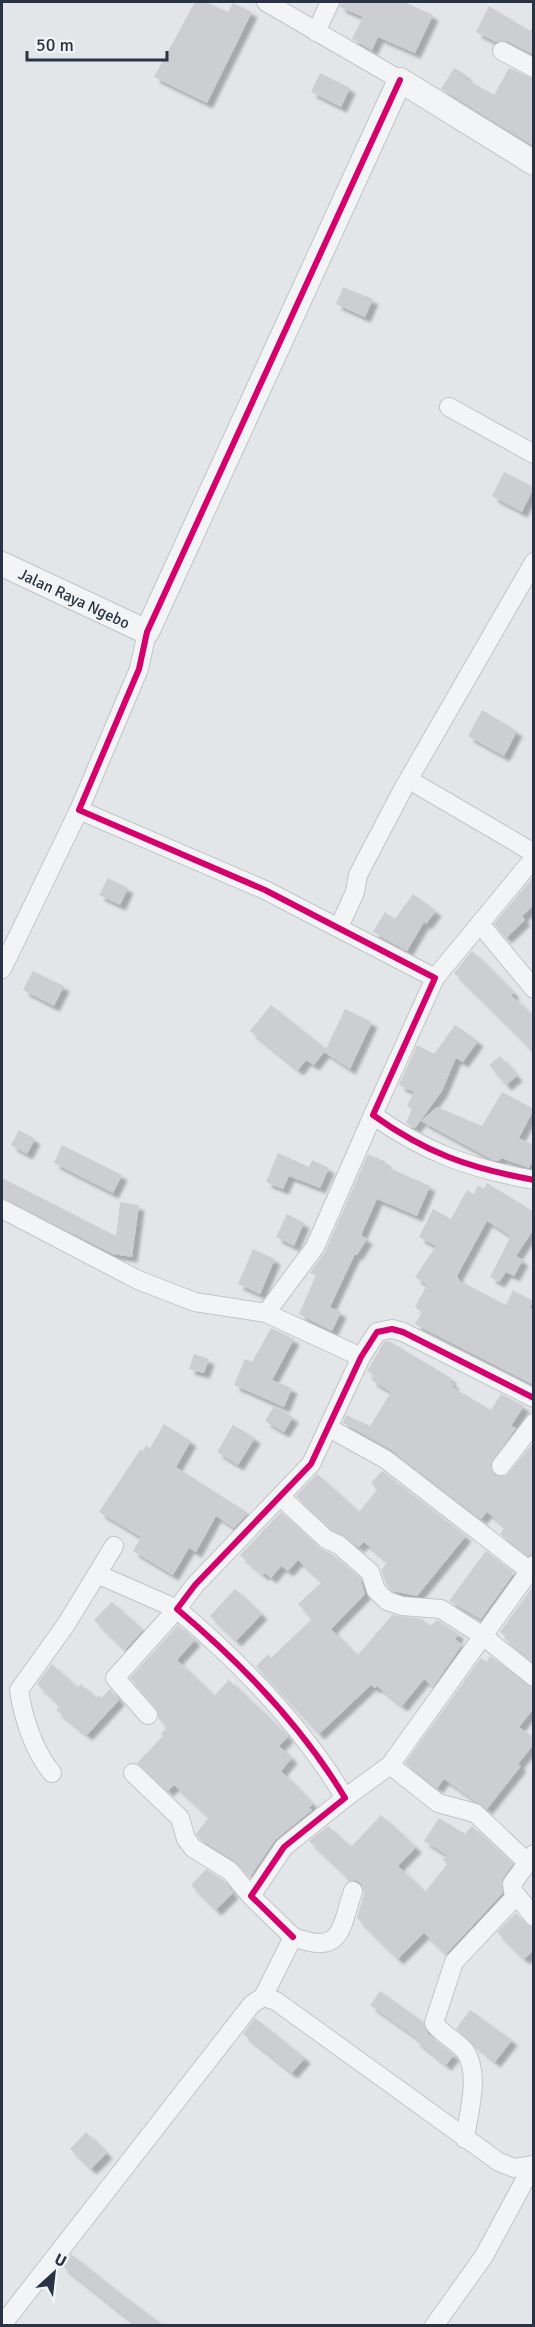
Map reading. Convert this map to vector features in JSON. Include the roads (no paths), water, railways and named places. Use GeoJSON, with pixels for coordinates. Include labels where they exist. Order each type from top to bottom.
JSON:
{"type":"FeatureCollection","features":[{"type":"Feature","properties":{"kind":"street"},"geometry":{"type":"LineString","coordinates":[[266,2],[400,80],[534,163]]}},
{"type":"Feature","properties":{"kind":"street"},"geometry":{"type":"LineString","coordinates":[[316,32],[330,2]]}},
{"type":"Feature","properties":{"kind":"street"},"geometry":{"type":"LineString","coordinates":[[502,51],[534,68]]}},
{"type":"Feature","properties":{"kind":"street"},"geometry":{"type":"LineString","coordinates":[[2,969],[79,810],[139,669],[147,632],[400,80]]}},
{"type":"Feature","properties":{"kind":"street"},"geometry":{"type":"LineString","coordinates":[[449,407],[534,454]]}},
{"type":"Feature","properties":{"kind":"street"},"geometry":{"type":"LineString","coordinates":[[339,927],[356,892],[358,875],[403,789],[534,562]]}},
{"type":"Feature","properties":{"kind":"street","name":"Jalan Raya Ngebo"},"geometry":{"type":"LineString","coordinates":[[2,564],[147,632]]}},
{"type":"Feature","properties":{"kind":"street"},"geometry":{"type":"LineString","coordinates":[[418,785],[534,853]]}},
{"type":"Feature","properties":{"kind":"street"},"geometry":{"type":"LineString","coordinates":[[79,810],[265,890],[435,978]]}},
{"type":"Feature","properties":{"kind":"street"},"geometry":{"type":"LineString","coordinates":[[266,1313],[315,1247],[435,978],[534,858]]}},
{"type":"Feature","properties":{"kind":"street"},"geometry":{"type":"LineString","coordinates":[[480,924],[534,989]]}},
{"type":"Feature","properties":{"kind":"street"},"geometry":{"type":"LineString","coordinates":[[373,1115],[425,1149],[452,1161],[534,1180]]}},
{"type":"Feature","properties":{"kind":"street"},"geometry":{"type":"LineString","coordinates":[[2,1209],[138,1280],[195,1302],[266,1313],[361,1357]]}},
{"type":"Feature","properties":{"kind":"street"},"geometry":{"type":"LineString","coordinates":[[148,1715],[115,1678],[177,1609],[195,1585],[311,1464],[361,1357],[377,1332],[392,1329],[463,1361],[534,1398]]}},
{"type":"Feature","properties":{"kind":"street"},"geometry":{"type":"LineString","coordinates":[[501,1466],[534,1423]]}},
{"type":"Feature","properties":{"kind":"street"},"geometry":{"type":"LineString","coordinates":[[251,1896],[284,1848],[390,1765],[532,1568],[385,1460],[329,1428]]}},
{"type":"Feature","properties":{"kind":"street"},"geometry":{"type":"LineString","coordinates":[[281,1497],[326,1539],[339,1545],[370,1572],[376,1590],[387,1601],[402,1606],[441,1609],[483,1636],[534,1677]]}},
{"type":"Feature","properties":{"kind":"street"},"geometry":{"type":"LineString","coordinates":[[52,1773],[43,1761],[34,1741],[19,1690],[65,1626],[114,1546]]}},
{"type":"Feature","properties":{"kind":"street"},"geometry":{"type":"LineString","coordinates":[[97,1574],[177,1609],[237,1665],[288,1720],[326,1765],[345,1798]]}},
{"type":"Feature","properties":{"kind":"street"},"geometry":{"type":"LineString","coordinates":[[390,1765],[438,1803],[475,1813],[530,1858],[512,1884],[516,1896],[534,1917]]}},
{"type":"Feature","properties":{"kind":"street"},"geometry":{"type":"LineString","coordinates":[[133,1773],[180,1818],[186,1839],[193,1848],[224,1867],[293,1937],[316,1945],[332,1942],[339,1934],[353,1892]]}},
{"type":"Feature","properties":{"kind":"street"},"geometry":{"type":"LineString","coordinates":[[465,2139],[471,2067],[464,2050],[440,2031],[434,2023],[454,1962],[516,1896]]}},
{"type":"Feature","properties":{"kind":"street"},"geometry":{"type":"LineString","coordinates":[[2,2325],[252,2004],[263,1997],[293,1937]]}},
{"type":"Feature","properties":{"kind":"street"},"geometry":{"type":"LineString","coordinates":[[263,1997],[276,2001],[499,2162],[514,2168],[533,2165]]}},
{"type":"Feature","properties":{"kind":"street"},"geometry":{"type":"LineString","coordinates":[[434,2325],[484,2256],[533,2165]]}}]}
